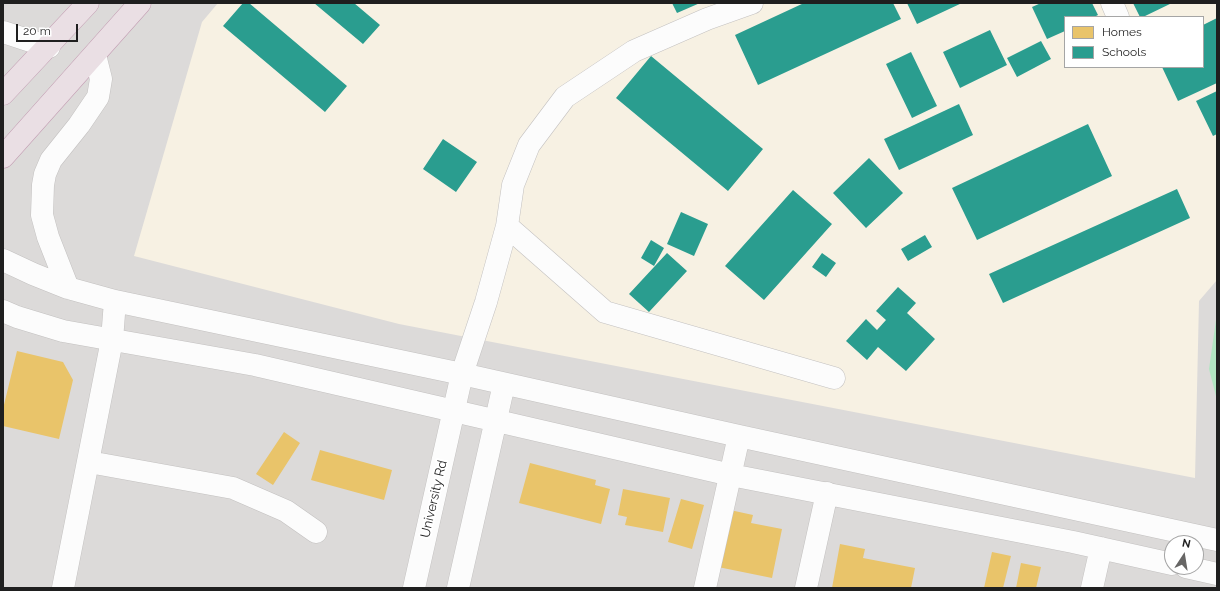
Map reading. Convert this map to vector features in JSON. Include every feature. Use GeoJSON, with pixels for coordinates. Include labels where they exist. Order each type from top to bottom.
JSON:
{"type":"FeatureCollection","features":[{"type":"Feature","properties":{"kind":"highway"},"geometry":{"type":"LineString","coordinates":[[3,94],[49,47],[88,3]]}},
{"type":"Feature","properties":{"kind":"highway"},"geometry":{"type":"LineString","coordinates":[[3,157],[140,3]]}},
{"type":"Feature","properties":{"kind":"street","name":"University Rd"},"geometry":{"type":"LineString","coordinates":[[414,588],[455,411],[462,374],[486,302],[507,226],[513,185],[529,145],[566,97],[634,51],[707,19],[752,3]]}},
{"type":"Feature","properties":{"kind":"street"},"geometry":{"type":"LineString","coordinates":[[1112,3],[1118,16]]}},
{"type":"Feature","properties":{"kind":"street"},"geometry":{"type":"LineString","coordinates":[[3,32],[49,47]]}},
{"type":"Feature","properties":{"kind":"street"},"geometry":{"type":"LineString","coordinates":[[68,288],[48,237],[42,214],[43,186],[45,174],[51,160],[79,125],[98,96],[101,79],[95,55]]}},
{"type":"Feature","properties":{"kind":"street"},"geometry":{"type":"LineString","coordinates":[[507,226],[605,312],[834,378]]}},
{"type":"Feature","properties":{"kind":"street"},"geometry":{"type":"LineString","coordinates":[[3,260],[68,288],[115,301],[462,374],[1217,540]]}},
{"type":"Feature","properties":{"kind":"street"},"geometry":{"type":"LineString","coordinates":[[63,588],[112,340],[115,301]]}},
{"type":"Feature","properties":{"kind":"street"},"geometry":{"type":"LineString","coordinates":[[3,311],[17,317],[63,331],[255,365],[731,475],[1101,548],[1164,562]]}},
{"type":"Feature","properties":{"kind":"street"},"geometry":{"type":"LineString","coordinates":[[458,588],[504,384]]}},
{"type":"Feature","properties":{"kind":"street"},"geometry":{"type":"LineString","coordinates":[[705,588],[739,436]]}},
{"type":"Feature","properties":{"kind":"street"},"geometry":{"type":"LineString","coordinates":[[89,462],[233,488],[286,511],[316,532]]}},
{"type":"Feature","properties":{"kind":"street"},"geometry":{"type":"LineString","coordinates":[[806,588],[827,493]]}},
{"type":"Feature","properties":{"kind":"street"},"geometry":{"type":"LineString","coordinates":[[1092,588],[1101,548]]}},
{"type":"Feature","properties":{"kind":"street"},"geometry":{"type":"LineString","coordinates":[[1204,571],[1217,574]]}},
{"type":"Feature","properties":{"kind":"shaded area"},"geometry":{"type":"Polygon","coordinates":[[[3,3],[1217,3],[1217,588],[3,588],[3,3]]]}},
{"type":"Feature","properties":{"kind":"shaded area"},"geometry":{"type":"Polygon","coordinates":[[[218,3],[1217,3],[1217,280],[1199,301],[1195,478],[399,324],[134,256],[202,22],[218,3]]]}},
{"type":"Feature","properties":{"kind":"green space"},"geometry":{"type":"Polygon","coordinates":[[[1217,313],[1217,400],[1209,369],[1217,313]]]}},
{"type":"Feature","properties":{"kind":"building: Homes"},"geometry":{"type":"Polygon","coordinates":[[[17,351],[63,362],[73,380],[59,439],[3,426],[3,409],[17,351]]]}},
{"type":"Feature","properties":{"kind":"building: Homes"},"geometry":{"type":"Polygon","coordinates":[[[284,432],[300,443],[273,485],[256,474],[284,432]]]}},
{"type":"Feature","properties":{"kind":"building: Homes"},"geometry":{"type":"Polygon","coordinates":[[[320,450],[392,470],[384,500],[311,480],[320,450]]]}},
{"type":"Feature","properties":{"kind":"building: Homes"},"geometry":{"type":"Polygon","coordinates":[[[530,463],[596,480],[595,485],[610,489],[601,524],[519,503],[530,463]]]}},
{"type":"Feature","properties":{"kind":"building: Homes"},"geometry":{"type":"Polygon","coordinates":[[[623,489],[670,498],[663,532],[625,525],[627,517],[618,515],[623,489]]]}},
{"type":"Feature","properties":{"kind":"building: Homes"},"geometry":{"type":"Polygon","coordinates":[[[681,499],[704,505],[692,549],[668,542],[681,499]]]}},
{"type":"Feature","properties":{"kind":"building: Homes"},"geometry":{"type":"Polygon","coordinates":[[[730,510],[753,515],[751,523],[782,529],[772,578],[718,567],[730,510]]]}},
{"type":"Feature","properties":{"kind":"building: Homes"},"geometry":{"type":"Polygon","coordinates":[[[840,544],[865,549],[863,558],[915,568],[911,588],[832,588],[840,544]]]}},
{"type":"Feature","properties":{"kind":"building: Homes"},"geometry":{"type":"Polygon","coordinates":[[[992,552],[1011,556],[1003,588],[984,588],[992,552]]]}},
{"type":"Feature","properties":{"kind":"building: Homes"},"geometry":{"type":"Polygon","coordinates":[[[1021,563],[1041,567],[1036,588],[1016,588],[1021,563]]]}},
{"type":"Feature","properties":{"kind":"building: Schools"},"geometry":{"type":"Polygon","coordinates":[[[243,3],[249,3],[347,86],[325,112],[223,26],[243,3]]]}},
{"type":"Feature","properties":{"kind":"building: Schools"},"geometry":{"type":"Polygon","coordinates":[[[314,3],[354,3],[380,25],[363,44],[314,3]]]}},
{"type":"Feature","properties":{"kind":"building: Schools"},"geometry":{"type":"Polygon","coordinates":[[[672,3],[700,3],[677,13],[672,3]]]}},
{"type":"Feature","properties":{"kind":"building: Schools"},"geometry":{"type":"Polygon","coordinates":[[[804,3],[893,3],[901,19],[758,85],[735,35],[804,3]]]}},
{"type":"Feature","properties":{"kind":"building: Schools"},"geometry":{"type":"Polygon","coordinates":[[[907,3],[962,3],[917,24],[907,3]]]}},
{"type":"Feature","properties":{"kind":"building: Schools"},"geometry":{"type":"Polygon","coordinates":[[[1041,3],[1092,3],[1098,15],[1064,16],[1064,31],[1047,39],[1032,7],[1041,3]]]}},
{"type":"Feature","properties":{"kind":"building: Schools"},"geometry":{"type":"Polygon","coordinates":[[[1133,3],[1172,3],[1145,16],[1140,16],[1133,3]]]}},
{"type":"Feature","properties":{"kind":"building: Schools"},"geometry":{"type":"Polygon","coordinates":[[[1217,18],[1217,83],[1178,101],[1162,68],[1204,68],[1204,24],[1217,18]]]}},
{"type":"Feature","properties":{"kind":"building: Schools"},"geometry":{"type":"Polygon","coordinates":[[[990,30],[1007,65],[960,88],[943,52],[990,30]]]}},
{"type":"Feature","properties":{"kind":"building: Schools"},"geometry":{"type":"Polygon","coordinates":[[[1041,41],[1051,59],[1017,77],[1007,58],[1041,41]]]}},
{"type":"Feature","properties":{"kind":"building: Schools"},"geometry":{"type":"Polygon","coordinates":[[[911,52],[937,106],[912,118],[886,64],[911,52]]]}},
{"type":"Feature","properties":{"kind":"building: Schools"},"geometry":{"type":"Polygon","coordinates":[[[651,56],[763,149],[728,191],[616,98],[651,56]]]}},
{"type":"Feature","properties":{"kind":"building: Schools"},"geometry":{"type":"Polygon","coordinates":[[[1217,91],[1217,134],[1213,136],[1196,101],[1217,91]]]}},
{"type":"Feature","properties":{"kind":"building: Schools"},"geometry":{"type":"Polygon","coordinates":[[[959,104],[973,135],[899,170],[884,139],[959,104]]]}},
{"type":"Feature","properties":{"kind":"building: Schools"},"geometry":{"type":"Polygon","coordinates":[[[1088,124],[1112,176],[977,240],[952,188],[1088,124]]]}},
{"type":"Feature","properties":{"kind":"building: Schools"},"geometry":{"type":"Polygon","coordinates":[[[443,139],[477,162],[456,192],[423,169],[443,139]]]}},
{"type":"Feature","properties":{"kind":"building: Schools"},"geometry":{"type":"Polygon","coordinates":[[[869,158],[903,193],[866,228],[833,193],[869,158]]]}},
{"type":"Feature","properties":{"kind":"building: Schools"},"geometry":{"type":"Polygon","coordinates":[[[1177,189],[1190,218],[1003,303],[989,274],[1177,189]]]}},
{"type":"Feature","properties":{"kind":"building: Schools"},"geometry":{"type":"Polygon","coordinates":[[[793,190],[832,224],[764,300],[725,266],[793,190]]]}},
{"type":"Feature","properties":{"kind":"building: Schools"},"geometry":{"type":"Polygon","coordinates":[[[681,212],[708,224],[694,256],[667,244],[681,212]]]}},
{"type":"Feature","properties":{"kind":"building: Schools"},"geometry":{"type":"Polygon","coordinates":[[[925,235],[932,247],[908,261],[901,249],[925,235]]]}},
{"type":"Feature","properties":{"kind":"building: Schools"},"geometry":{"type":"Polygon","coordinates":[[[651,240],[664,248],[654,266],[641,258],[651,240]]]}},
{"type":"Feature","properties":{"kind":"building: Schools"},"geometry":{"type":"Polygon","coordinates":[[[667,253],[687,271],[649,312],[629,294],[667,253]]]}},
{"type":"Feature","properties":{"kind":"building: Schools"},"geometry":{"type":"Polygon","coordinates":[[[822,253],[836,263],[826,277],[812,267],[822,253]]]}},
{"type":"Feature","properties":{"kind":"building: Schools"},"geometry":{"type":"Polygon","coordinates":[[[898,287],[916,303],[907,313],[935,339],[906,371],[878,347],[867,360],[846,341],[866,319],[877,330],[886,320],[876,311],[898,287]]]}}]}
